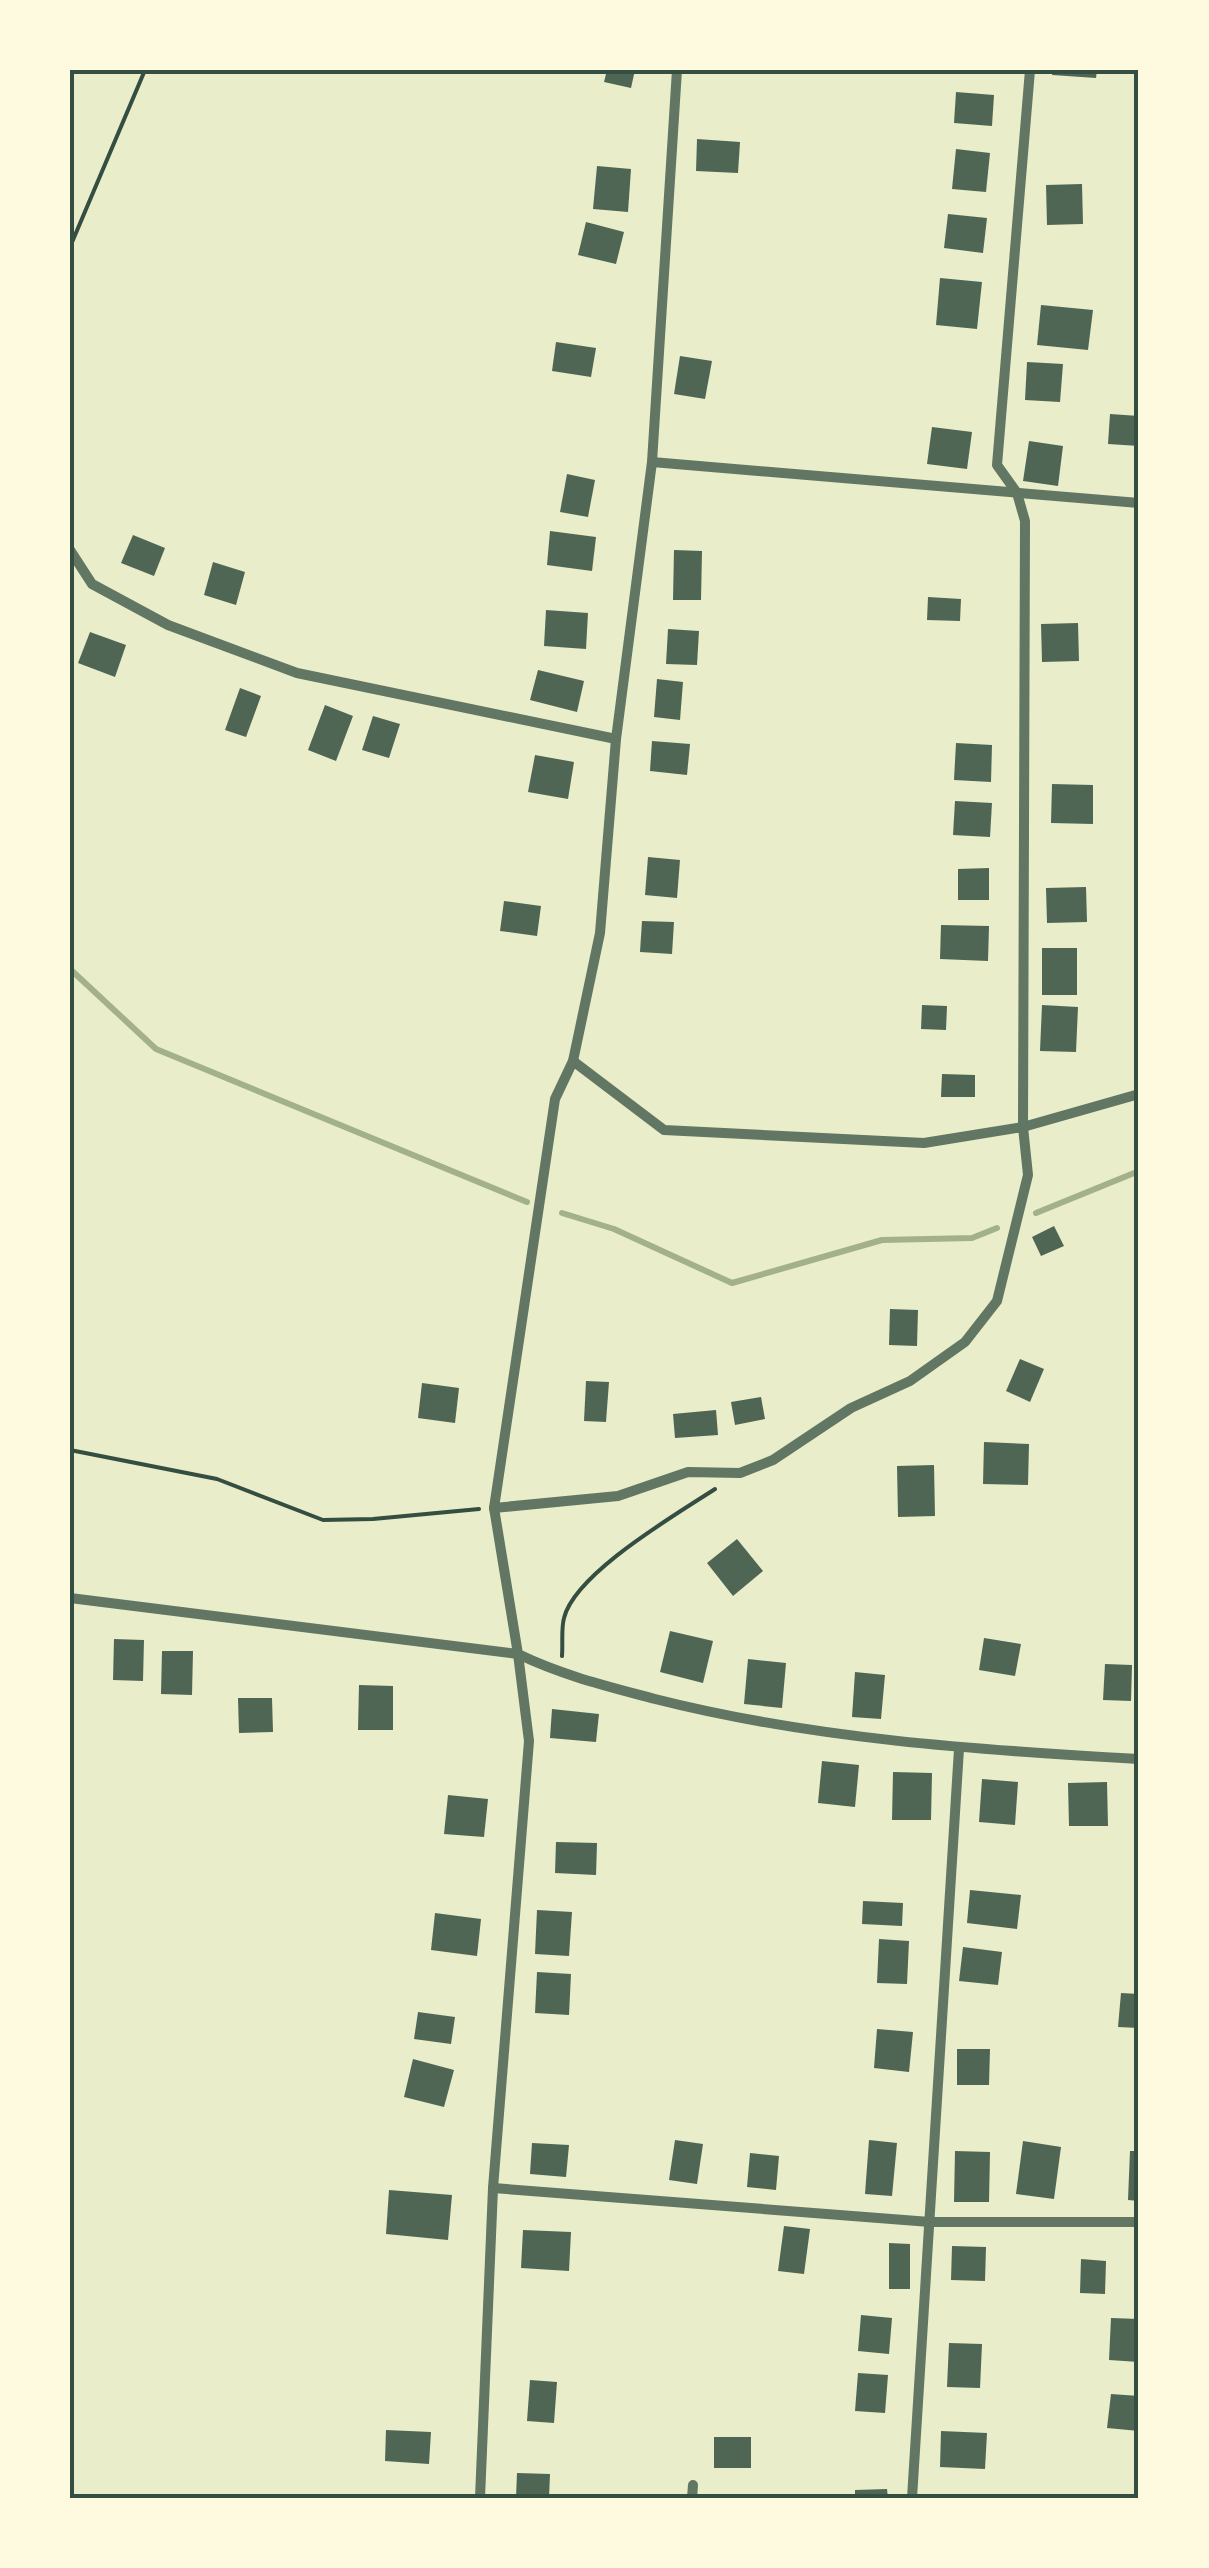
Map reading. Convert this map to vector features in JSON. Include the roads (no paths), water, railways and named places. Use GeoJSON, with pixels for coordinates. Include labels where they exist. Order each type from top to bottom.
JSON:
{"type":"FeatureCollection","features":[{"type":"Feature","properties":{"kind":"street"},"geometry":{"type":"LineString","coordinates":[[480,2498],[494,2188],[529,1741],[494,1508],[555,1099],[574,1061],[600,932],[616,739],[652,462],[677,70]]}},
{"type":"Feature","properties":{"kind":"street"},"geometry":{"type":"LineString","coordinates":[[494,1508],[618,1496],[688,1472],[740,1472],[773,1460],[852,1408],[910,1381],[965,1342],[997,1301],[1028,1175],[1023,1126],[1026,521],[1017,493],[997,465],[1030,70]]}},
{"type":"Feature","properties":{"kind":"street"},"geometry":{"type":"LineString","coordinates":[[652,462],[1139,503]]}},
{"type":"Feature","properties":{"kind":"street"},"geometry":{"type":"LineString","coordinates":[[70,550],[92,584],[168,625],[297,673],[616,739]]}},
{"type":"Feature","properties":{"kind":"street"},"geometry":{"type":"LineString","coordinates":[[574,1061],[664,1130],[924,1143],[1023,1126],[1139,1094]]}},
{"type":"Feature","properties":{"kind":"street"},"geometry":{"type":"LineString","coordinates":[[70,1598],[518,1654],[562,1675],[734,1719],[959,1749],[1139,1760]]}},
{"type":"Feature","properties":{"kind":"street"},"geometry":{"type":"LineString","coordinates":[[912,2498],[959,1749]]}},
{"type":"Feature","properties":{"kind":"street"},"geometry":{"type":"LineString","coordinates":[[494,2188],[930,2222],[1139,2222]]}},
{"type":"Feature","properties":{"kind":"street"},"geometry":{"type":"LineString","coordinates":[[692,2485],[692,2498]]}},
{"type":"Feature","properties":{"kind":"waterway"},"geometry":{"type":"LineString","coordinates":[[70,969],[156,1049],[527,1202]]}},
{"type":"Feature","properties":{"kind":"waterway"},"geometry":{"type":"LineString","coordinates":[[1036,1213],[1139,1171]]}},
{"type":"Feature","properties":{"kind":"waterway"},"geometry":{"type":"LineString","coordinates":[[562,1213],[614,1229],[732,1283],[882,1240],[972,1238],[997,1228]]}}]}
